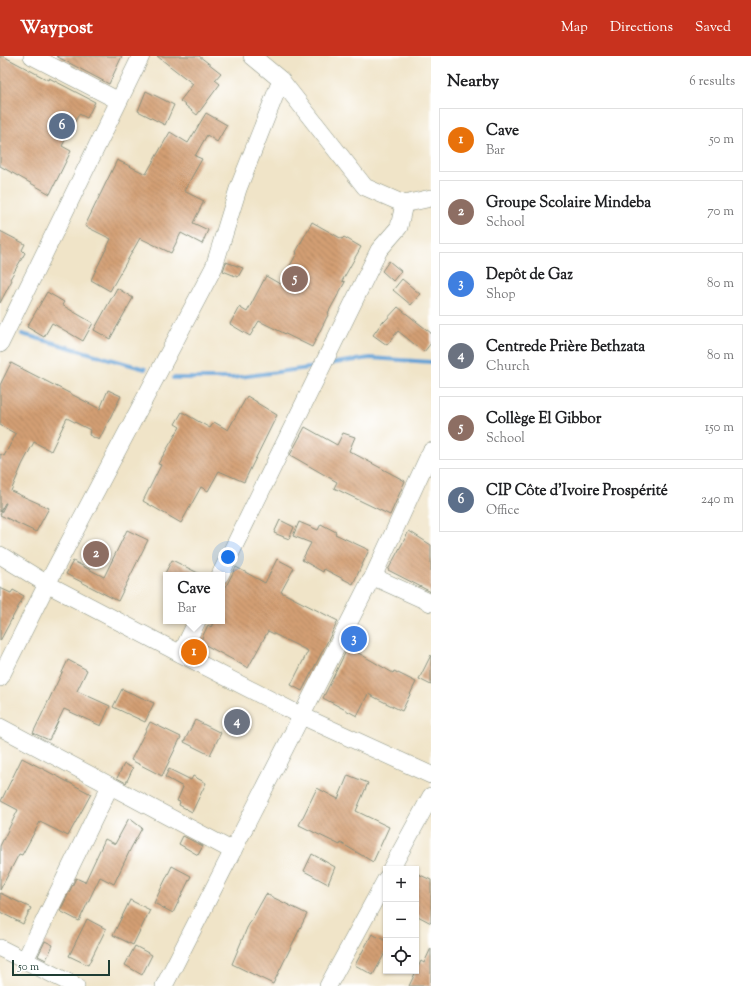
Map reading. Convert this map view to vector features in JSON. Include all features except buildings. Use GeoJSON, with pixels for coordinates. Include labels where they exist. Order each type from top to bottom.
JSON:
{"type":"FeatureCollection","features":[{"type":"Feature","properties":{"kind":"street"},"geometry":{"type":"LineString","coordinates":[[32,56],[119,101]]}},
{"type":"Feature","properties":{"kind":"street"},"geometry":{"type":"LineString","coordinates":[[0,344],[141,56]]}},
{"type":"Feature","properties":{"kind":"street"},"geometry":{"type":"LineString","coordinates":[[252,56],[281,80],[366,187],[404,204],[431,198]]}},
{"type":"Feature","properties":{"kind":"street"},"geometry":{"type":"LineString","coordinates":[[0,678],[47,584],[214,267],[238,189],[281,80]]}},
{"type":"Feature","properties":{"kind":"street"},"geometry":{"type":"LineString","coordinates":[[221,572],[379,250],[399,228],[404,204]]}},
{"type":"Feature","properties":{"kind":"street"},"geometry":{"type":"LineString","coordinates":[[164,986],[372,579],[431,451]]}},
{"type":"Feature","properties":{"kind":"street"},"geometry":{"type":"LineString","coordinates":[[0,555],[47,584],[302,716],[431,775]]}},
{"type":"Feature","properties":{"kind":"street"},"geometry":{"type":"LineString","coordinates":[[372,579],[376,578],[431,603]]}},
{"type":"Feature","properties":{"kind":"street"},"geometry":{"type":"LineString","coordinates":[[181,654],[196,624]]}},
{"type":"Feature","properties":{"kind":"street"},"geometry":{"type":"LineString","coordinates":[[0,727],[233,851]]}},
{"type":"Feature","properties":{"kind":"street"},"geometry":{"type":"LineString","coordinates":[[25,960],[110,786]]}},
{"type":"Feature","properties":{"kind":"street"},"geometry":{"type":"LineString","coordinates":[[393,866],[431,796]]}},
{"type":"Feature","properties":{"kind":"street"},"geometry":{"type":"LineString","coordinates":[[328,986],[383,885]]}},
{"type":"Feature","properties":{"kind":"street"},"geometry":{"type":"LineString","coordinates":[[0,948],[76,986]]}},
{"type":"Feature","properties":{"kind":"waterway"},"geometry":{"type":"LineString","coordinates":[[22,334],[145,369]]}},
{"type":"Feature","properties":{"kind":"waterway"},"geometry":{"type":"LineString","coordinates":[[328,364],[370,358],[431,362]]}},
{"type":"Feature","properties":{"kind":"waterway"},"geometry":{"type":"LineString","coordinates":[[173,378],[232,378],[316,367]]}},
{"type":"Feature","properties":{"kind":"place","name":"CIP Côte d'Ivoire Prospérité"},"geometry":{"type":"Point","coordinates":[62,126]}},
{"type":"Feature","properties":{"kind":"place","name":"Collège El Gibbor"},"geometry":{"type":"Point","coordinates":[295,279]}},
{"type":"Feature","properties":{"kind":"place","name":"Groupe Scolaire Mindeba"},"geometry":{"type":"Point","coordinates":[96,554]}},
{"type":"Feature","properties":{"kind":"place","name":"Depôt de Gaz"},"geometry":{"type":"Point","coordinates":[354,639]}},
{"type":"Feature","properties":{"kind":"place","name":"Cave"},"geometry":{"type":"Point","coordinates":[194,652]}},
{"type":"Feature","properties":{"kind":"place","name":"Centrede Prière Bethzata"},"geometry":{"type":"Point","coordinates":[237,722]}}]}
